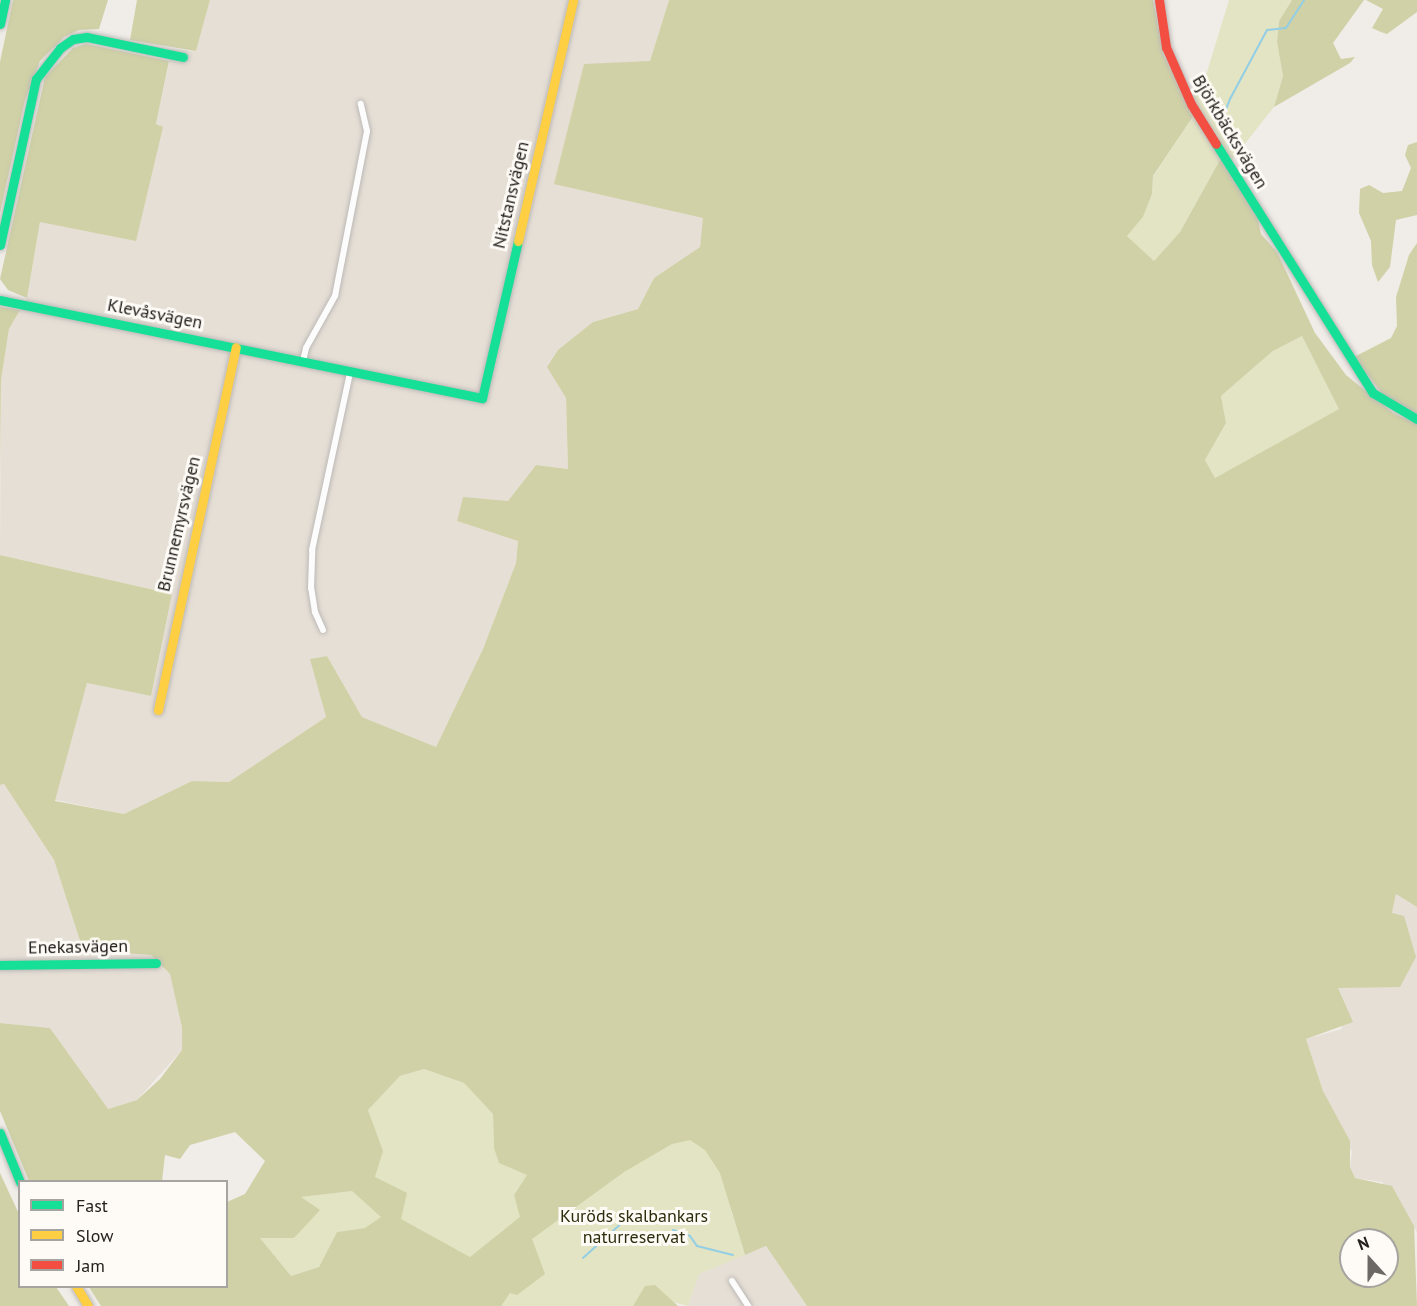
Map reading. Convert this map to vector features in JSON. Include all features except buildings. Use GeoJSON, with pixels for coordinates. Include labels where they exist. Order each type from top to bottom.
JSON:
{"type":"FeatureCollection","features":[{"type":"Feature","properties":{"kind":"street"},"geometry":{"type":"LineString","coordinates":[[0,24],[5,0]]}},
{"type":"Feature","properties":{"kind":"street","name":"Nitstansvägen"},"geometry":{"type":"LineString","coordinates":[[482,398],[573,0]]}},
{"type":"Feature","properties":{"kind":"street","name":"Björkbäcksvägen"},"geometry":{"type":"LineString","coordinates":[[1159,0],[1166,47],[1177,76],[1260,211],[1373,393],[1396,410],[1417,419]]}},
{"type":"Feature","properties":{"kind":"street"},"geometry":{"type":"LineString","coordinates":[[0,245],[36,79],[60,48],[74,39],[87,37],[183,57]]}},
{"type":"Feature","properties":{"kind":"street"},"geometry":{"type":"LineString","coordinates":[[303,361],[306,348],[334,296],[367,130],[361,104]]}},
{"type":"Feature","properties":{"kind":"street","name":"Klevåsvägen"},"geometry":{"type":"LineString","coordinates":[[0,300],[482,398]]}},
{"type":"Feature","properties":{"kind":"street","name":"Brunnemyrsvägen"},"geometry":{"type":"LineString","coordinates":[[158,710],[236,347]]}},
{"type":"Feature","properties":{"kind":"street"},"geometry":{"type":"LineString","coordinates":[[323,630],[315,612],[311,588],[312,550],[350,372]]}},
{"type":"Feature","properties":{"kind":"street","name":"Enekasvägen"},"geometry":{"type":"LineString","coordinates":[[0,965],[156,963]]}},
{"type":"Feature","properties":{"kind":"street"},"geometry":{"type":"LineString","coordinates":[[0,1133],[19,1180]]}},
{"type":"Feature","properties":{"kind":"street"},"geometry":{"type":"LineString","coordinates":[[732,1281],[748,1306]]}},
{"type":"Feature","properties":{"kind":"street"},"geometry":{"type":"LineString","coordinates":[[77,1288],[88,1306]]}},
{"type":"Feature","properties":{"kind":"shaded area"},"geometry":{"type":"Polygon","coordinates":[[[210,0],[669,0],[650,61],[704,218],[700,247],[654,278],[638,309],[593,322],[566,398],[568,469],[536,465],[508,501],[457,521],[518,541],[516,563],[483,649],[436,747],[362,717],[327,656],[311,659],[326,717],[229,782],[192,781],[124,814],[55,800],[87,683],[151,696],[172,594],[0,555],[1,380],[9,329],[27,298],[40,222],[162,127],[156,124],[172,49],[196,51],[210,0]]]}},
{"type":"Feature","properties":{"kind":"shaded area"},"geometry":{"type":"Polygon","coordinates":[[[4,784],[54,860],[83,950],[151,955],[170,974],[182,1028],[182,1050],[137,1100],[107,1109],[50,1028],[0,1023],[0,785],[4,784]]]}},
{"type":"Feature","properties":{"kind":"shaded area"},"geometry":{"type":"Polygon","coordinates":[[[1396,894],[1417,907],[1417,1232],[1382,1182],[1355,1178],[1350,1167],[1352,1152],[1323,1091],[1306,1039],[1342,1029],[1338,988],[1392,913],[1396,894]]]}},
{"type":"Feature","properties":{"kind":"shaded area"},"geometry":{"type":"Polygon","coordinates":[[[766,1246],[807,1306],[688,1306],[699,1274],[766,1246]]]}},
{"type":"Feature","properties":{"kind":"green space"},"geometry":{"type":"Polygon","coordinates":[[[13,0],[108,0],[99,29],[79,30],[64,37],[40,61],[25,100],[0,213],[0,62],[13,0]]]}},
{"type":"Feature","properties":{"kind":"green space"},"geometry":{"type":"Polygon","coordinates":[[[137,0],[210,0],[196,51],[130,40],[137,0]]]}},
{"type":"Feature","properties":{"kind":"green space"},"geometry":{"type":"Polygon","coordinates":[[[669,0],[1153,0],[1164,56],[1194,115],[1153,176],[1152,194],[1143,217],[1127,236],[1154,261],[1180,232],[1221,158],[1256,210],[1261,234],[1277,252],[1315,333],[1346,375],[1393,413],[1417,424],[1417,907],[1396,894],[1392,913],[1404,916],[1416,957],[1400,987],[1338,988],[1353,1022],[1306,1039],[1323,1091],[1350,1141],[1350,1167],[1355,1178],[1392,1186],[1414,1226],[1417,1306],[807,1306],[766,1246],[745,1255],[720,1173],[705,1150],[690,1140],[672,1144],[624,1172],[532,1239],[545,1274],[517,1295],[510,1293],[501,1306],[101,1306],[90,1288],[228,1288],[228,1202],[245,1194],[265,1161],[235,1132],[190,1145],[180,1159],[165,1155],[162,1180],[29,1180],[0,1111],[0,1023],[50,1028],[108,1109],[137,1100],[160,1079],[182,1050],[182,1028],[170,974],[151,955],[83,950],[54,860],[4,784],[0,785],[0,555],[172,594],[151,696],[87,683],[55,801],[124,814],[192,781],[229,782],[326,717],[310,659],[327,656],[362,717],[436,747],[483,649],[516,563],[518,541],[457,521],[463,497],[508,501],[536,465],[568,469],[566,398],[547,367],[558,350],[593,322],[638,309],[654,278],[700,247],[703,218],[554,184],[584,64],[650,61],[669,0]],[[1302,336],[1273,351],[1221,396],[1226,423],[1205,460],[1215,478],[1339,409],[1302,336]],[[424,1069],[400,1076],[368,1110],[383,1151],[375,1177],[407,1193],[401,1219],[470,1257],[520,1217],[514,1195],[527,1175],[499,1163],[494,1148],[493,1114],[464,1083],[424,1069]],[[352,1191],[301,1197],[320,1210],[294,1238],[260,1238],[291,1276],[319,1267],[337,1232],[365,1228],[381,1217],[352,1191]]]}},
{"type":"Feature","properties":{"kind":"green space"},"geometry":{"type":"Polygon","coordinates":[[[1229,0],[1292,0],[1279,21],[1277,42],[1283,76],[1274,107],[1232,160],[1192,102],[1207,72],[1229,0]]]}},
{"type":"Feature","properties":{"kind":"green space"},"geometry":{"type":"Polygon","coordinates":[[[1292,0],[1364,0],[1333,43],[1341,59],[1355,57],[1350,63],[1274,107],[1283,76],[1277,42],[1279,21],[1292,0]]]}},
{"type":"Feature","properties":{"kind":"green space"},"geometry":{"type":"Polygon","coordinates":[[[1366,0],[1417,0],[1417,12],[1387,34],[1372,28],[1383,9],[1366,0]]]}},
{"type":"Feature","properties":{"kind":"green space"},"geometry":{"type":"Polygon","coordinates":[[[86,44],[169,61],[156,124],[163,127],[136,241],[40,222],[27,298],[8,290],[0,279],[45,77],[73,48],[86,44]]]}},
{"type":"Feature","properties":{"kind":"green space"},"geometry":{"type":"Polygon","coordinates":[[[1194,115],[1221,158],[1180,232],[1154,261],[1127,236],[1143,217],[1152,194],[1153,177],[1194,115]]]}},
{"type":"Feature","properties":{"kind":"green space"},"geometry":{"type":"Polygon","coordinates":[[[1417,142],[1417,215],[1396,220],[1390,267],[1378,282],[1372,265],[1371,241],[1359,213],[1360,189],[1369,185],[1383,193],[1402,191],[1411,168],[1405,155],[1408,145],[1417,142]]]}},
{"type":"Feature","properties":{"kind":"green space"},"geometry":{"type":"Polygon","coordinates":[[[1417,243],[1417,414],[1384,396],[1354,357],[1391,338],[1397,326],[1396,297],[1409,255],[1417,243]]]}},
{"type":"Feature","properties":{"kind":"green space"},"geometry":{"type":"Polygon","coordinates":[[[0,307],[20,310],[9,329],[1,380],[0,476],[0,307]]]}},
{"type":"Feature","properties":{"kind":"green space"},"geometry":{"type":"Polygon","coordinates":[[[1302,336],[1340,409],[1215,478],[1205,460],[1226,423],[1221,396],[1273,351],[1302,336]]]}},
{"type":"Feature","properties":{"kind":"green space"},"geometry":{"type":"Polygon","coordinates":[[[424,1069],[464,1083],[493,1114],[494,1148],[527,1175],[514,1195],[521,1217],[470,1257],[400,1219],[375,1177],[382,1151],[368,1110],[400,1076],[424,1069]]]}},
{"type":"Feature","properties":{"kind":"green space","name":"Kuröds skalbankars naturreservat"},"geometry":{"type":"Polygon","coordinates":[[[714,1099],[731,1210],[745,1255],[699,1274],[688,1306],[673,1302],[671,1306],[461,1306],[644,1110],[714,1099]]]}},
{"type":"Feature","properties":{"kind":"green space"},"geometry":{"type":"Polygon","coordinates":[[[0,1173],[18,1212],[18,1288],[57,1288],[69,1306],[0,1306],[0,1173]]]}},
{"type":"Feature","properties":{"kind":"green space"},"geometry":{"type":"Polygon","coordinates":[[[352,1191],[382,1217],[365,1228],[337,1232],[319,1267],[291,1276],[259,1237],[295,1238],[300,1197],[352,1191]]]}},
{"type":"Feature","properties":{"kind":"green space"},"geometry":{"type":"Polygon","coordinates":[[[655,1285],[678,1306],[633,1306],[645,1286],[655,1285]]]}},
{"type":"Feature","properties":{"kind":"waterway"},"geometry":{"type":"LineString","coordinates":[[1229,146],[1220,124],[1230,99],[1267,30],[1286,28],[1304,0]]}},
{"type":"Feature","properties":{"kind":"waterway"},"geometry":{"type":"LineString","coordinates":[[583,1258],[624,1221],[646,1219]]}},
{"type":"Feature","properties":{"kind":"waterway"},"geometry":{"type":"LineString","coordinates":[[673,1230],[690,1236],[697,1246],[733,1255]]}},
{"type":"Feature","properties":{"kind":"traffic: fast"},"geometry":{"type":"LineString","coordinates":[[0,24],[5,0]]}},
{"type":"Feature","properties":{"kind":"traffic: fast"},"geometry":{"type":"LineString","coordinates":[[0,245],[36,79],[60,48],[73,39],[87,37],[183,57]]}},
{"type":"Feature","properties":{"kind":"traffic: fast"},"geometry":{"type":"LineString","coordinates":[[1216,144],[1373,393],[1417,419]]}},
{"type":"Feature","properties":{"kind":"traffic: fast"},"geometry":{"type":"LineString","coordinates":[[0,300],[482,398],[518,241]]}},
{"type":"Feature","properties":{"kind":"traffic: fast"},"geometry":{"type":"LineString","coordinates":[[0,965],[156,963]]}},
{"type":"Feature","properties":{"kind":"traffic: fast"},"geometry":{"type":"LineString","coordinates":[[0,1133],[19,1180]]}},
{"type":"Feature","properties":{"kind":"traffic: slow"},"geometry":{"type":"LineString","coordinates":[[518,241],[573,0]]}},
{"type":"Feature","properties":{"kind":"traffic: slow"},"geometry":{"type":"LineString","coordinates":[[158,710],[236,347]]}},
{"type":"Feature","properties":{"kind":"traffic: slow"},"geometry":{"type":"LineString","coordinates":[[77,1288],[88,1306]]}},
{"type":"Feature","properties":{"kind":"traffic: jam"},"geometry":{"type":"LineString","coordinates":[[1159,0],[1166,47],[1191,104],[1216,144]]}}]}
